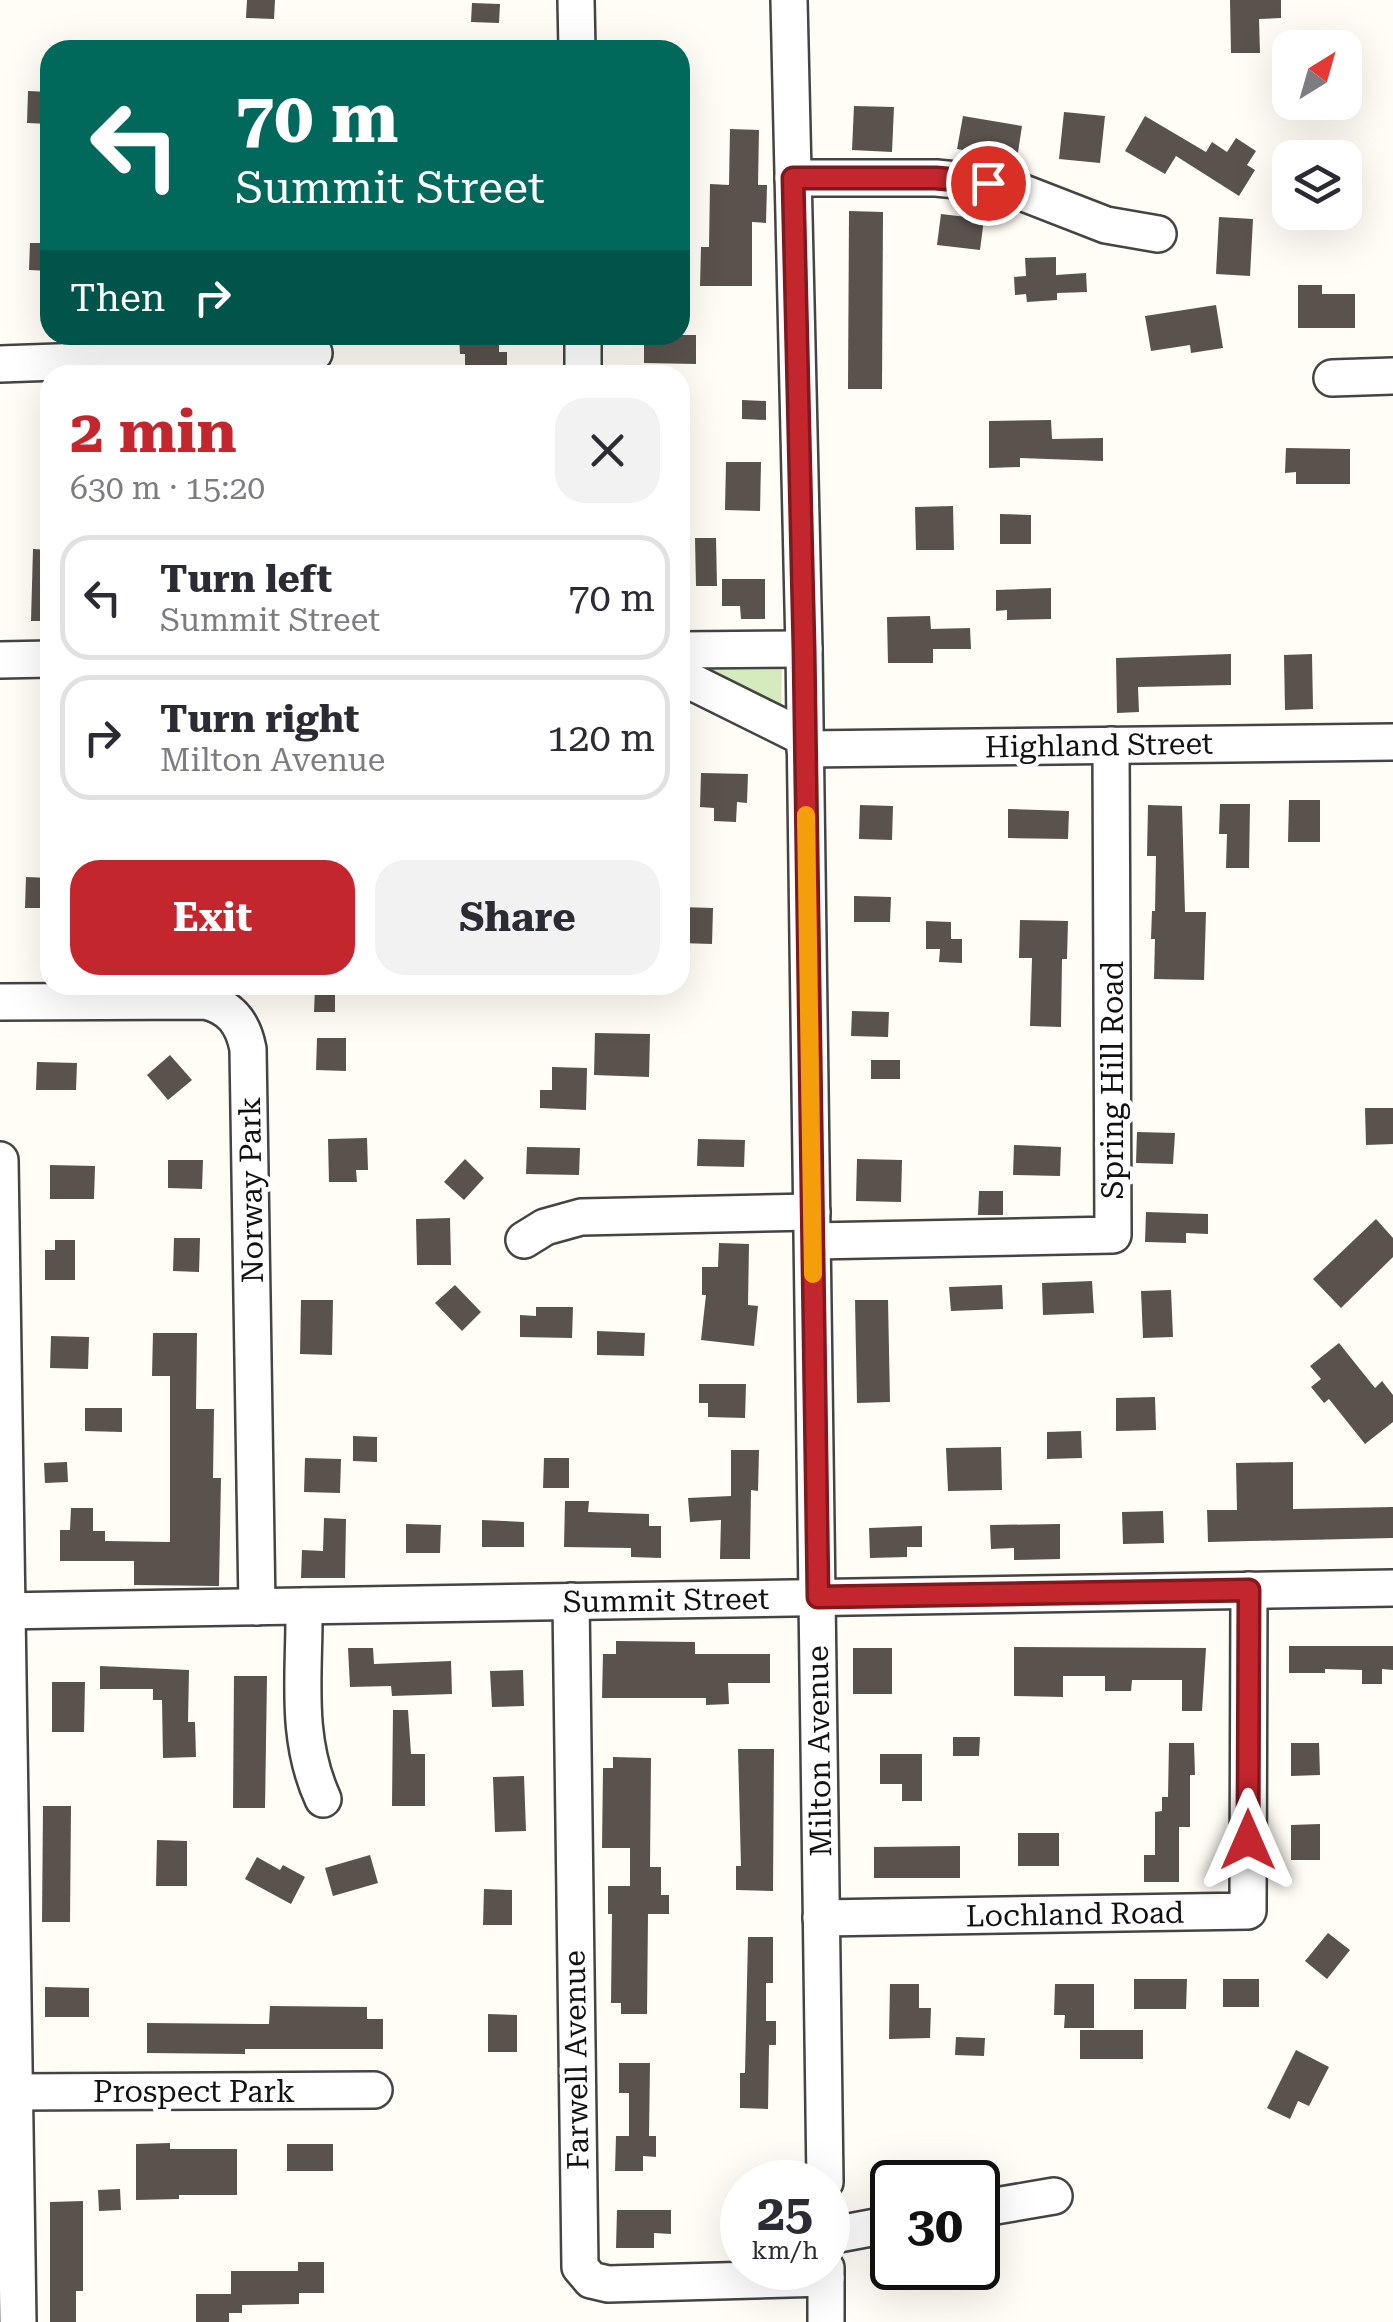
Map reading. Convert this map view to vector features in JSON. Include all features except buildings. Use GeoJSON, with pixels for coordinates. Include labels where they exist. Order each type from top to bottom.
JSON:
{"type":"FeatureCollection","features":[{"type":"Feature","properties":{"kind":"street"},"geometry":{"type":"LineString","coordinates":[[576,0],[577,40]]}},
{"type":"Feature","properties":{"kind":"street","name":"Milton Avenue"},"geometry":{"type":"LineString","coordinates":[[788,0],[804,649],[825,2160]]}},
{"type":"Feature","properties":{"kind":"street"},"geometry":{"type":"LineString","coordinates":[[793,178],[936,178],[988,183],[1106,225],[1158,234]]}},
{"type":"Feature","properties":{"kind":"street"},"geometry":{"type":"LineString","coordinates":[[0,364],[314,353]]}},
{"type":"Feature","properties":{"kind":"street"},"geometry":{"type":"LineString","coordinates":[[1332,378],[1393,376]]}},
{"type":"Feature","properties":{"kind":"street"},"geometry":{"type":"LineString","coordinates":[[690,650],[804,649]]}},
{"type":"Feature","properties":{"kind":"street"},"geometry":{"type":"LineString","coordinates":[[0,660],[40,659]]}},
{"type":"Feature","properties":{"kind":"street","name":"Highland Street"},"geometry":{"type":"LineString","coordinates":[[690,681],[805,743],[1393,742]]}},
{"type":"Feature","properties":{"kind":"street","name":"Spring Hill Road"},"geometry":{"type":"LineString","coordinates":[[812,1226],[1113,1235],[1110,745]]}},
{"type":"Feature","properties":{"kind":"street","name":"Norway Park"},"geometry":{"type":"LineString","coordinates":[[0,1002],[205,1000],[226,1008],[242,1028],[248,1049],[257,1607]]}},
{"type":"Feature","properties":{"kind":"street"},"geometry":{"type":"LineString","coordinates":[[0,1160],[18,2322]]}},
{"type":"Feature","properties":{"kind":"street"},"geometry":{"type":"LineString","coordinates":[[524,1240],[556,1222],[581,1217],[812,1226]]}},
{"type":"Feature","properties":{"kind":"street","name":"Summit Street"},"geometry":{"type":"LineString","coordinates":[[4,1611],[1393,1588]]}},
{"type":"Feature","properties":{"kind":"street","name":"Lochland Road"},"geometry":{"type":"LineString","coordinates":[[822,1918],[1248,1912],[1249,1590]]}},
{"type":"Feature","properties":{"kind":"street","name":"Farwell Avenue"},"geometry":{"type":"LineString","coordinates":[[571,1601],[580,2267],[592,2280],[608,2284],[720,2278]]}},
{"type":"Feature","properties":{"kind":"street"},"geometry":{"type":"LineString","coordinates":[[304,1606],[302,1715],[308,1755],[323,1799]]}},
{"type":"Feature","properties":{"kind":"street","name":"Prospect Park"},"geometry":{"type":"LineString","coordinates":[[14,2092],[374,2090]]}},
{"type":"Feature","properties":{"kind":"street"},"geometry":{"type":"LineString","coordinates":[[1000,2205],[1054,2196]]}},
{"type":"Feature","properties":{"kind":"street"},"geometry":{"type":"LineString","coordinates":[[826,2290],[826,2322]]}},
{"type":"Feature","properties":{"kind":"green space"},"geometry":{"type":"Polygon","coordinates":[[[782,662],[781,711],[690,667],[690,664],[782,662]]]}},
{"type":"Feature","properties":{"kind":"slow traffic"},"geometry":{"type":"LineString","coordinates":[[806,815],[813,1274]]}},
{"type":"Feature","properties":{"kind":"route"},"geometry":{"type":"LineString","coordinates":[[988,183],[936,178],[793,178],[818,1597],[1249,1590],[1248,1840]]}}]}
